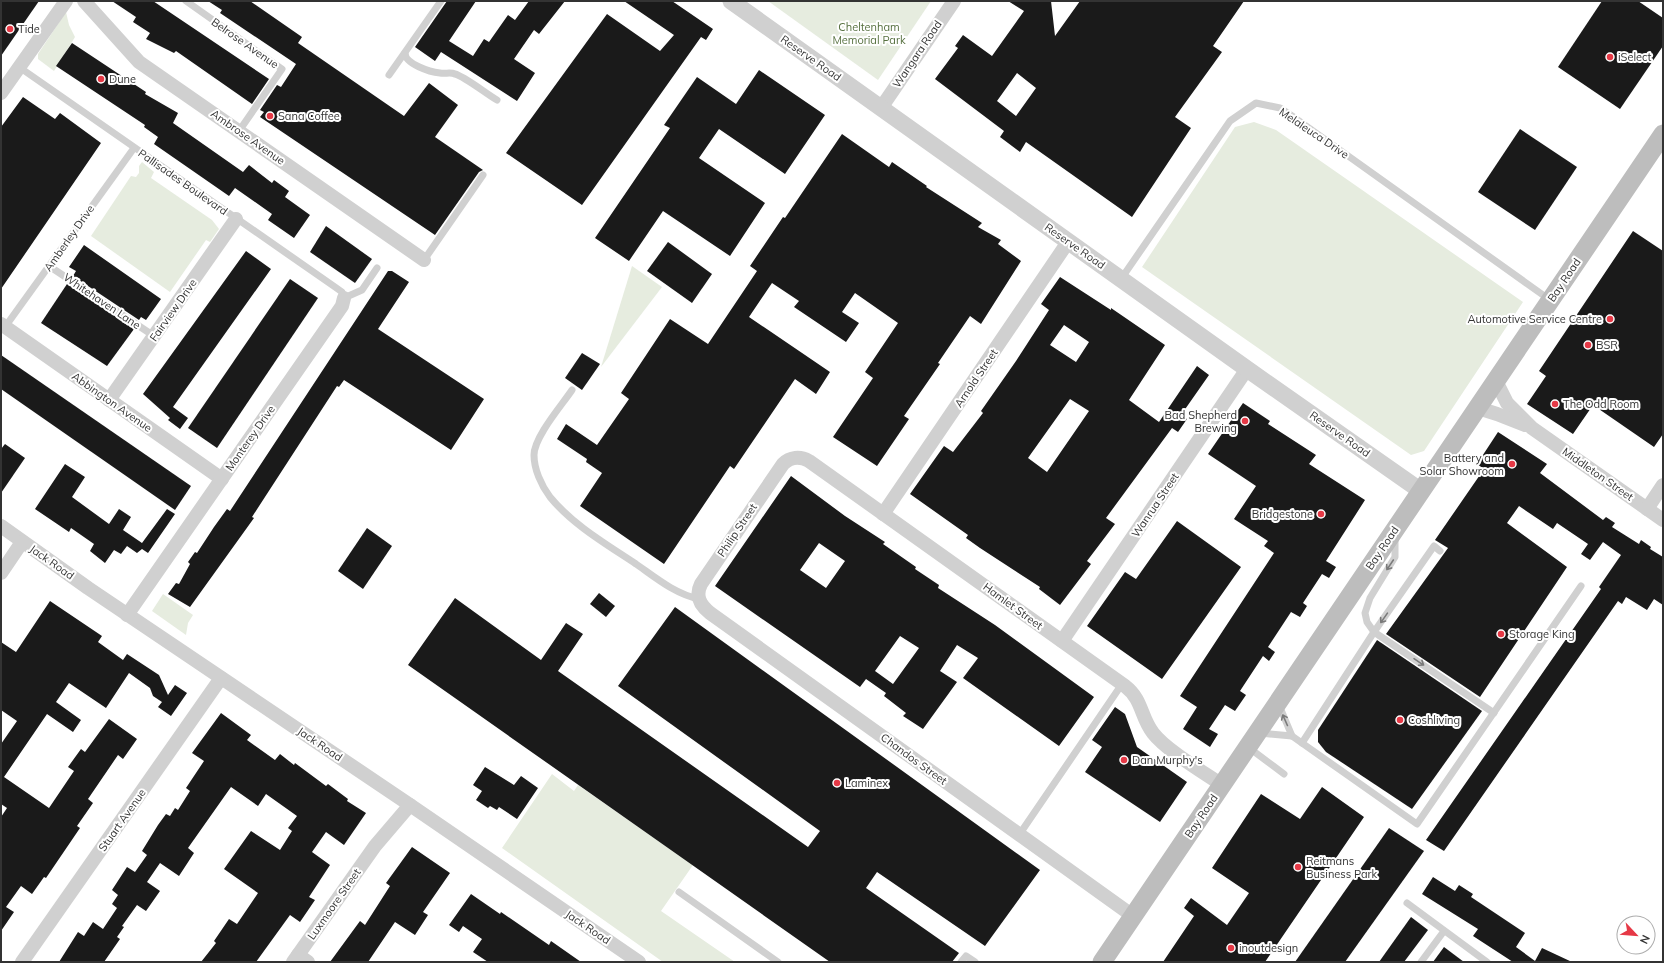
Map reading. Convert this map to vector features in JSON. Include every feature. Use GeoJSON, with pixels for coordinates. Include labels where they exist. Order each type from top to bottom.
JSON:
{"type":"FeatureCollection","features":[{"type":"Feature","properties":{"kind":"main road","name":"Bay Road"},"geometry":{"type":"LineString","coordinates":[[1102,962],[1663,134]]}},
{"type":"Feature","properties":{"kind":"street"},"geometry":{"type":"LineString","coordinates":[[1,93],[66,1]]}},
{"type":"Feature","properties":{"kind":"street","name":"Ambrose Avenue"},"geometry":{"type":"LineString","coordinates":[[84,1],[139,62],[424,260]]}},
{"type":"Feature","properties":{"kind":"street","name":"Reserve Road"},"geometry":{"type":"LineString","coordinates":[[731,1],[1247,370],[1421,490]]}},
{"type":"Feature","properties":{"kind":"street","name":"Wangara Road"},"geometry":{"type":"LineString","coordinates":[[881,108],[954,1]]}},
{"type":"Feature","properties":{"kind":"street","name":"Fairview Drive"},"geometry":{"type":"LineString","coordinates":[[109,400],[236,219]]}},
{"type":"Feature","properties":{"kind":"street","name":"Arnold Street"},"geometry":{"type":"LineString","coordinates":[[883,514],[1068,242]]}},
{"type":"Feature","properties":{"kind":"street","name":"Monterey Drive"},"geometry":{"type":"LineString","coordinates":[[128,615],[342,306],[344,298]]}},
{"type":"Feature","properties":{"kind":"street","name":"Abbington Avenue"},"geometry":{"type":"LineString","coordinates":[[3,326],[222,479]]}},
{"type":"Feature","properties":{"kind":"street","name":"Wanrua Street"},"geometry":{"type":"LineString","coordinates":[[1062,641],[1247,370]]}},
{"type":"Feature","properties":{"kind":"street","name":"Middleton Street"},"geometry":{"type":"LineString","coordinates":[[1496,381],[1507,403],[1532,428],[1663,520]]}},
{"type":"Feature","properties":{"kind":"street","name":"Middleton Street"},"geometry":{"type":"LineString","coordinates":[[1478,408],[1532,428]]}},
{"type":"Feature","properties":{"kind":"street","name":"Hamlet Street"},"geometry":{"type":"LineString","coordinates":[[783,464],[790,459],[805,458],[1122,684],[1130,690],[1139,701],[1147,722],[1157,738],[1222,785]]}},
{"type":"Feature","properties":{"kind":"street","name":"Philip Street"},"geometry":{"type":"LineString","coordinates":[[699,599],[698,594],[701,584],[783,464]]}},
{"type":"Feature","properties":{"kind":"street"},"geometry":{"type":"LineString","coordinates":[[1647,509],[1663,485]]}},
{"type":"Feature","properties":{"kind":"street","name":"Jack Road"},"geometry":{"type":"LineString","coordinates":[[1,526],[128,615],[406,802],[639,962]]}},
{"type":"Feature","properties":{"kind":"street"},"geometry":{"type":"LineString","coordinates":[[1,573],[22,542]]}},
{"type":"Feature","properties":{"kind":"street","name":"Chandos Street"},"geometry":{"type":"LineString","coordinates":[[699,599],[700,604],[710,614],[1133,916]]}},
{"type":"Feature","properties":{"kind":"street","name":"Stuart Avenue"},"geometry":{"type":"LineString","coordinates":[[22,962],[221,678]]}},
{"type":"Feature","properties":{"kind":"street","name":"Luxmoore Street"},"geometry":{"type":"LineString","coordinates":[[300,960],[375,846],[406,802]]}},
{"type":"Feature","properties":{"kind":"lane","name":"Belrose Avenue"},"geometry":{"type":"LineString","coordinates":[[186,1],[282,69],[239,131]]}},
{"type":"Feature","properties":{"kind":"lane"},"geometry":{"type":"LineString","coordinates":[[389,75],[441,1]]}},
{"type":"Feature","properties":{"kind":"lane"},"geometry":{"type":"LineString","coordinates":[[405,53],[407,60],[427,70],[456,74],[497,100]]}},
{"type":"Feature","properties":{"kind":"lane","name":"Pallisades Boulevard"},"geometry":{"type":"LineString","coordinates":[[19,67],[335,287],[342,292],[344,298]]}},
{"type":"Feature","properties":{"kind":"lane"},"geometry":{"type":"LineString","coordinates":[[282,69],[289,74]]}},
{"type":"Feature","properties":{"kind":"lane","name":"Melaleuca Drive"},"geometry":{"type":"LineString","coordinates":[[1121,279],[1230,121],[1256,103],[1280,108],[1295,118],[1550,300]]}},
{"type":"Feature","properties":{"kind":"lane","name":"Amberley Drive"},"geometry":{"type":"LineString","coordinates":[[3,326],[49,266],[134,148]]}},
{"type":"Feature","properties":{"kind":"lane"},"geometry":{"type":"LineString","coordinates":[[424,260],[483,175]]}},
{"type":"Feature","properties":{"kind":"lane","name":"Whitehaven Lane"},"geometry":{"type":"LineString","coordinates":[[49,266],[154,336]]}},
{"type":"Feature","properties":{"kind":"lane"},"geometry":{"type":"LineString","coordinates":[[344,298],[362,290],[377,268]]}},
{"type":"Feature","properties":{"kind":"lane"},"geometry":{"type":"LineString","coordinates":[[572,390],[536,443],[534,456],[539,478],[544,488],[550,497],[583,529],[679,593],[699,599]]}},
{"type":"Feature","properties":{"kind":"lane"},"geometry":{"type":"LineString","coordinates":[[1396,527],[1395,557],[1370,598],[1365,613],[1367,622],[1374,632],[1494,713]]}},
{"type":"Feature","properties":{"kind":"lane"},"geometry":{"type":"LineString","coordinates":[[1302,743],[1374,632],[1434,546],[1440,551]]}},
{"type":"Feature","properties":{"kind":"lane"},"geometry":{"type":"LineString","coordinates":[[1278,703],[1292,736],[1417,824],[1581,586]]}},
{"type":"Feature","properties":{"kind":"lane"},"geometry":{"type":"LineString","coordinates":[[1019,835],[1122,684]]}},
{"type":"Feature","properties":{"kind":"lane"},"geometry":{"type":"LineString","coordinates":[[1252,740],[1292,736]]}},
{"type":"Feature","properties":{"kind":"lane"},"geometry":{"type":"LineString","coordinates":[[1252,740],[1284,774]]}},
{"type":"Feature","properties":{"kind":"lane"},"geometry":{"type":"LineString","coordinates":[[679,892],[778,962]]}},
{"type":"Feature","properties":{"kind":"lane"},"geometry":{"type":"LineString","coordinates":[[1407,903],[1487,962]]}},
{"type":"Feature","properties":{"kind":"lane"},"geometry":{"type":"LineString","coordinates":[[1421,962],[1444,930]]}},
{"type":"Feature","properties":{"kind":"lane"},"geometry":{"type":"LineString","coordinates":[[961,962],[966,956],[975,962]]}},
{"type":"Feature","properties":{"kind":"green space","name":"Cheltenham Memorial Park"},"geometry":{"type":"Polygon","coordinates":[[[768,1],[931,1],[878,80],[768,1]]]}},
{"type":"Feature","properties":{"kind":"green space"},"geometry":{"type":"Polygon","coordinates":[[[66,12],[69,25],[75,37],[54,71],[38,59],[38,54],[66,12]]]}},
{"type":"Feature","properties":{"kind":"green space"},"geometry":{"type":"Polygon","coordinates":[[[1254,122],[1276,130],[1523,302],[1424,451],[1411,455],[1142,267],[1235,127],[1254,122]]]}},
{"type":"Feature","properties":{"kind":"green space"},"geometry":{"type":"Polygon","coordinates":[[[142,162],[154,172],[151,178],[212,220],[219,229],[210,242],[206,240],[170,292],[91,236],[131,176],[136,177],[139,173],[139,166],[142,162]]]}},
{"type":"Feature","properties":{"kind":"green space"},"geometry":{"type":"Polygon","coordinates":[[[632,266],[662,287],[601,367],[632,266]]]}},
{"type":"Feature","properties":{"kind":"green space"},"geometry":{"type":"Polygon","coordinates":[[[163,594],[193,615],[188,623],[186,635],[152,611],[163,594]]]}},
{"type":"Feature","properties":{"kind":"green space"},"geometry":{"type":"Polygon","coordinates":[[[552,774],[574,791],[578,785],[693,865],[661,911],[735,962],[663,962],[502,848],[552,774]]]}},
{"type":"Feature","properties":{"kind":"building","name":"Tide"},"geometry":{"type":"Polygon","coordinates":[[[1,1],[39,1],[1,56],[1,1]]]}},
{"type":"Feature","properties":{"kind":"building"},"geometry":{"type":"Polygon","coordinates":[[[112,1],[153,1],[269,79],[252,104],[176,51],[174,53],[146,39],[150,33],[133,22],[136,17],[112,1]]]}},
{"type":"Feature","properties":{"kind":"building"},"geometry":{"type":"Polygon","coordinates":[[[208,1],[250,1],[302,37],[298,43],[404,116],[429,83],[458,105],[435,137],[483,170],[479,172],[435,235],[260,117],[264,112],[260,110],[277,85],[281,87],[296,64],[220,13],[222,10],[208,1]]]}},
{"type":"Feature","properties":{"kind":"building"},"geometry":{"type":"Polygon","coordinates":[[[447,1],[476,1],[449,41],[473,56],[484,39],[489,42],[508,15],[515,20],[529,1],[565,1],[539,34],[534,30],[514,59],[535,73],[517,101],[441,52],[435,61],[415,47],[447,1]]]}},
{"type":"Feature","properties":{"kind":"building"},"geometry":{"type":"Polygon","coordinates":[[[624,1],[672,1],[713,29],[706,40],[701,37],[582,205],[506,153],[607,14],[660,51],[674,35],[624,1]]]}},
{"type":"Feature","properties":{"kind":"building"},"geometry":{"type":"Polygon","coordinates":[[[1008,1],[1051,1],[1055,36],[1080,1],[1244,1],[1213,46],[1222,52],[1175,117],[1191,128],[1132,217],[1026,142],[1020,152],[1000,137],[1004,131],[935,79],[958,48],[955,46],[963,35],[992,56],[1024,11],[1008,1]],[[1017,73],[997,101],[1016,116],[1036,88],[1017,73]]]}},
{"type":"Feature","properties":{"kind":"building","name":"iSelect"},"geometry":{"type":"Polygon","coordinates":[[[1602,1],[1638,1],[1663,18],[1663,46],[1620,109],[1558,67],[1602,1]]]}},
{"type":"Feature","properties":{"kind":"building"},"geometry":{"type":"Polygon","coordinates":[[[72,43],[146,92],[145,94],[178,113],[173,123],[243,172],[249,165],[272,183],[274,180],[289,191],[285,197],[310,215],[294,238],[268,220],[272,214],[235,188],[229,196],[154,144],[158,137],[144,127],[145,125],[56,66],[72,43]]]}},
{"type":"Feature","properties":{"kind":"building"},"geometry":{"type":"Polygon","coordinates":[[[759,70],[825,115],[785,174],[719,129],[699,158],[765,203],[730,256],[663,211],[629,261],[595,238],[670,128],[664,125],[697,77],[736,104],[759,70]]]}},
{"type":"Feature","properties":{"kind":"building"},"geometry":{"type":"Polygon","coordinates":[[[23,97],[55,119],[60,113],[101,143],[1,289],[1,127],[23,97]]]}},
{"type":"Feature","properties":{"kind":"building"},"geometry":{"type":"Polygon","coordinates":[[[1520,129],[1577,167],[1535,230],[1478,192],[1520,129]]]}},
{"type":"Feature","properties":{"kind":"building"},"geometry":{"type":"Polygon","coordinates":[[[842,134],[889,167],[892,162],[927,186],[926,187],[982,223],[978,227],[1001,240],[998,244],[1021,261],[981,324],[970,316],[938,363],[940,364],[904,416],[909,419],[877,466],[833,437],[873,378],[865,372],[898,323],[855,293],[842,312],[859,323],[846,342],[794,307],[799,301],[772,283],[749,317],[830,372],[816,394],[795,379],[734,469],[730,466],[664,564],[580,506],[602,473],[586,462],[587,459],[557,439],[566,424],[597,445],[629,399],[621,393],[670,319],[708,344],[757,271],[750,266],[783,217],[785,218],[842,134]]]}},
{"type":"Feature","properties":{"kind":"building"},"geometry":{"type":"Polygon","coordinates":[[[326,226],[372,259],[355,283],[310,252],[326,226]]]}},
{"type":"Feature","properties":{"kind":"building"},"geometry":{"type":"Polygon","coordinates":[[[1633,231],[1663,251],[1663,434],[1654,447],[1593,405],[1573,434],[1527,404],[1546,376],[1539,371],[1633,231]]]}},
{"type":"Feature","properties":{"kind":"building"},"geometry":{"type":"Polygon","coordinates":[[[668,242],[712,274],[692,303],[647,271],[668,242]]]}},
{"type":"Feature","properties":{"kind":"building"},"geometry":{"type":"Polygon","coordinates":[[[84,245],[161,299],[146,320],[141,317],[139,320],[73,276],[76,271],[69,267],[84,245]]]}},
{"type":"Feature","properties":{"kind":"building"},"geometry":{"type":"Polygon","coordinates":[[[246,251],[271,269],[173,407],[188,418],[180,429],[168,420],[170,418],[143,394],[246,251]]]}},
{"type":"Feature","properties":{"kind":"building"},"geometry":{"type":"Polygon","coordinates":[[[388,271],[392,271],[409,282],[378,329],[484,399],[451,450],[344,380],[339,387],[337,386],[252,517],[254,518],[190,607],[168,594],[176,583],[179,584],[190,564],[188,562],[195,552],[197,553],[227,509],[230,511],[388,271]]]}},
{"type":"Feature","properties":{"kind":"building"},"geometry":{"type":"Polygon","coordinates":[[[1060,277],[1111,310],[1111,308],[1165,345],[1129,400],[1159,422],[1197,366],[1209,375],[1181,415],[1187,419],[1178,432],[1172,428],[1106,518],[1115,524],[1087,561],[1091,564],[1060,605],[1039,589],[1040,587],[966,538],[968,535],[910,494],[944,446],[953,452],[983,413],[981,411],[1049,310],[1041,304],[1060,277]],[[1064,325],[1050,345],[1076,362],[1089,342],[1064,325]],[[1070,399],[1028,458],[1047,472],[1089,411],[1070,399]]]}},
{"type":"Feature","properties":{"kind":"building"},"geometry":{"type":"Polygon","coordinates":[[[290,279],[318,298],[217,448],[188,428],[290,279]]]}},
{"type":"Feature","properties":{"kind":"building"},"geometry":{"type":"Polygon","coordinates":[[[67,284],[134,329],[107,366],[41,323],[67,284]]]}},
{"type":"Feature","properties":{"kind":"building"},"geometry":{"type":"Polygon","coordinates":[[[582,353],[600,364],[582,390],[565,378],[582,353]]]}},
{"type":"Feature","properties":{"kind":"building"},"geometry":{"type":"Polygon","coordinates":[[[1,355],[191,486],[175,510],[1,389],[1,355]]]}},
{"type":"Feature","properties":{"kind":"building"},"geometry":{"type":"Polygon","coordinates":[[[1243,403],[1270,421],[1268,424],[1316,455],[1309,464],[1365,500],[1326,561],[1336,567],[1329,578],[1322,574],[1303,603],[1307,606],[1300,617],[1291,612],[1268,647],[1275,652],[1269,661],[1263,656],[1240,691],[1246,695],[1235,711],[1225,705],[1209,729],[1218,734],[1210,747],[1183,729],[1197,707],[1180,696],[1274,553],[1264,546],[1268,541],[1234,519],[1256,486],[1208,454],[1243,403]]]}},
{"type":"Feature","properties":{"kind":"building"},"geometry":{"type":"Polygon","coordinates":[[[1498,432],[1547,464],[1540,473],[1603,520],[1606,517],[1615,523],[1612,527],[1639,544],[1641,540],[1651,547],[1650,549],[1663,557],[1663,605],[1654,599],[1647,610],[1626,597],[1622,604],[1618,601],[1444,851],[1426,840],[1601,589],[1599,587],[1621,555],[1603,542],[1590,560],[1581,554],[1588,544],[1557,523],[1553,529],[1519,506],[1507,523],[1567,567],[1480,697],[1386,634],[1448,548],[1435,540],[1484,469],[1477,464],[1498,432]]]}},
{"type":"Feature","properties":{"kind":"building"},"geometry":{"type":"Polygon","coordinates":[[[5,444],[25,458],[1,493],[1,449],[5,444]]]}},
{"type":"Feature","properties":{"kind":"building"},"geometry":{"type":"Polygon","coordinates":[[[65,464],[85,477],[72,497],[109,524],[119,509],[131,517],[123,530],[142,543],[167,509],[175,514],[148,553],[142,549],[137,553],[127,546],[121,554],[114,550],[105,563],[90,551],[94,544],[71,528],[69,532],[35,509],[65,464]]]}},
{"type":"Feature","properties":{"kind":"building"},"geometry":{"type":"Polygon","coordinates":[[[791,476],[845,516],[885,542],[883,544],[916,567],[915,569],[939,585],[938,588],[995,625],[1094,697],[1059,746],[963,678],[978,658],[957,645],[940,671],[957,682],[923,729],[903,716],[906,713],[884,696],[886,693],[866,679],[860,687],[715,586],[791,476]],[[819,543],[800,570],[826,588],[845,561],[819,543]],[[900,636],[875,671],[893,684],[919,648],[900,636]]]}},
{"type":"Feature","properties":{"kind":"building"},"geometry":{"type":"Polygon","coordinates":[[[1177,521],[1241,567],[1162,679],[1087,626],[1125,572],[1136,579],[1177,521]]]}},
{"type":"Feature","properties":{"kind":"building"},"geometry":{"type":"Polygon","coordinates":[[[367,528],[392,546],[363,589],[338,571],[367,528]]]}},
{"type":"Feature","properties":{"kind":"building"},"geometry":{"type":"Polygon","coordinates":[[[599,593],[615,606],[606,617],[590,604],[599,593]]]}},
{"type":"Feature","properties":{"kind":"building"},"geometry":{"type":"Polygon","coordinates":[[[455,598],[541,660],[566,623],[583,634],[558,671],[808,847],[820,831],[618,686],[675,607],[1040,870],[985,946],[877,872],[866,888],[959,953],[952,962],[830,962],[408,665],[455,598]]]}},
{"type":"Feature","properties":{"kind":"building"},"geometry":{"type":"Polygon","coordinates":[[[50,601],[102,636],[98,642],[123,660],[127,654],[159,675],[168,695],[175,685],[187,693],[171,716],[158,707],[162,702],[153,696],[150,688],[129,673],[106,708],[69,683],[56,702],[81,720],[73,732],[47,714],[4,777],[49,808],[74,771],[68,767],[81,749],[85,752],[109,719],[137,739],[123,759],[118,755],[88,799],[93,803],[77,826],[80,828],[46,878],[44,877],[32,894],[21,886],[6,907],[14,912],[1,931],[1,817],[7,808],[1,804],[1,744],[17,721],[1,710],[1,642],[16,652],[50,601]]]}},
{"type":"Feature","properties":{"kind":"building","name":"Coshliving"},"geometry":{"type":"Polygon","coordinates":[[[1377,640],[1482,711],[1412,809],[1326,752],[1318,742],[1318,730],[1377,640]]]}},
{"type":"Feature","properties":{"kind":"building","name":"Dan Murphy's"},"geometry":{"type":"Polygon","coordinates":[[[1115,707],[1125,714],[1137,747],[1187,782],[1160,822],[1085,772],[1102,747],[1092,740],[1115,707]]]}},
{"type":"Feature","properties":{"kind":"building"},"geometry":{"type":"Polygon","coordinates":[[[221,713],[251,735],[247,740],[275,760],[280,754],[326,786],[328,784],[348,799],[347,801],[366,813],[344,845],[326,832],[312,852],[330,865],[309,897],[315,900],[300,922],[290,915],[256,962],[201,962],[216,943],[214,941],[229,919],[237,924],[258,893],[224,869],[251,831],[280,850],[292,831],[288,828],[297,816],[266,794],[258,806],[231,787],[188,848],[194,853],[179,876],[160,863],[147,882],[160,891],[146,911],[137,905],[122,926],[124,927],[117,937],[120,939],[104,962],[59,962],[78,932],[84,936],[93,922],[103,929],[117,908],[112,904],[118,895],[112,890],[127,867],[135,872],[147,855],[142,851],[158,825],[166,814],[170,816],[175,808],[178,810],[190,791],[186,788],[204,761],[192,753],[221,713]]]}},
{"type":"Feature","properties":{"kind":"building"},"geometry":{"type":"Polygon","coordinates":[[[485,767],[514,785],[521,776],[538,788],[517,819],[499,807],[497,810],[490,806],[488,808],[476,800],[482,791],[473,785],[485,767]]]}},
{"type":"Feature","properties":{"kind":"building"},"geometry":{"type":"Polygon","coordinates":[[[1322,787],[1364,817],[1265,962],[1163,962],[1194,916],[1184,908],[1191,898],[1227,925],[1249,893],[1212,868],[1261,794],[1300,819],[1322,787]]]}},
{"type":"Feature","properties":{"kind":"building","name":"Reitmans Business Park"},"geometry":{"type":"Polygon","coordinates":[[[1389,828],[1424,851],[1345,962],[1295,962],[1389,828]]]}},
{"type":"Feature","properties":{"kind":"building"},"geometry":{"type":"Polygon","coordinates":[[[412,847],[450,873],[423,912],[428,915],[415,935],[395,922],[368,962],[330,962],[360,921],[365,925],[390,886],[386,883],[412,847]]]}},
{"type":"Feature","properties":{"kind":"building"},"geometry":{"type":"Polygon","coordinates":[[[1433,877],[1455,891],[1459,885],[1473,894],[1471,897],[1525,933],[1516,947],[1535,961],[1542,948],[1572,962],[1513,962],[1473,936],[1478,929],[1422,894],[1433,877]]]}},
{"type":"Feature","properties":{"kind":"building"},"geometry":{"type":"Polygon","coordinates":[[[471,894],[500,914],[501,912],[549,945],[551,941],[581,962],[488,962],[473,952],[482,939],[463,926],[459,932],[449,925],[471,894]]]}},
{"type":"Feature","properties":{"kind":"building"},"geometry":{"type":"Polygon","coordinates":[[[1411,917],[1428,930],[1404,962],[1379,962],[1411,917]]]}},
{"type":"Feature","properties":{"kind":"building"},"geometry":{"type":"Polygon","coordinates":[[[1444,947],[1464,962],[1433,962],[1444,947]]]}},
{"type":"Feature","properties":{"kind":"place","name":"Tide"},"geometry":{"type":"Point","coordinates":[10,29]}},
{"type":"Feature","properties":{"kind":"place","name":"iSelect"},"geometry":{"type":"Point","coordinates":[1610,57]}},
{"type":"Feature","properties":{"kind":"place","name":"Dune"},"geometry":{"type":"Point","coordinates":[101,79]}},
{"type":"Feature","properties":{"kind":"place","name":"Sana Coffee"},"geometry":{"type":"Point","coordinates":[270,116]}},
{"type":"Feature","properties":{"kind":"place","name":"Automotive Service Centre"},"geometry":{"type":"Point","coordinates":[1610,319]}},
{"type":"Feature","properties":{"kind":"place","name":"BSR"},"geometry":{"type":"Point","coordinates":[1588,345]}},
{"type":"Feature","properties":{"kind":"place","name":"The Odd Room"},"geometry":{"type":"Point","coordinates":[1555,404]}},
{"type":"Feature","properties":{"kind":"place","name":"Bad Shepherd Brewing"},"geometry":{"type":"Point","coordinates":[1245,421]}},
{"type":"Feature","properties":{"kind":"place","name":"Battery and Solar Showroom"},"geometry":{"type":"Point","coordinates":[1512,464]}},
{"type":"Feature","properties":{"kind":"place","name":"Bridgestone"},"geometry":{"type":"Point","coordinates":[1321,514]}},
{"type":"Feature","properties":{"kind":"place","name":"Storage King"},"geometry":{"type":"Point","coordinates":[1501,634]}},
{"type":"Feature","properties":{"kind":"place","name":"Coshliving"},"geometry":{"type":"Point","coordinates":[1400,720]}},
{"type":"Feature","properties":{"kind":"place","name":"Dan Murphy's"},"geometry":{"type":"Point","coordinates":[1124,760]}},
{"type":"Feature","properties":{"kind":"place","name":"Laminex"},"geometry":{"type":"Point","coordinates":[837,783]}},
{"type":"Feature","properties":{"kind":"place","name":"Reitmans Business Park"},"geometry":{"type":"Point","coordinates":[1298,867]}},
{"type":"Feature","properties":{"kind":"place","name":"inoutdesign"},"geometry":{"type":"Point","coordinates":[1231,948]}}]}
